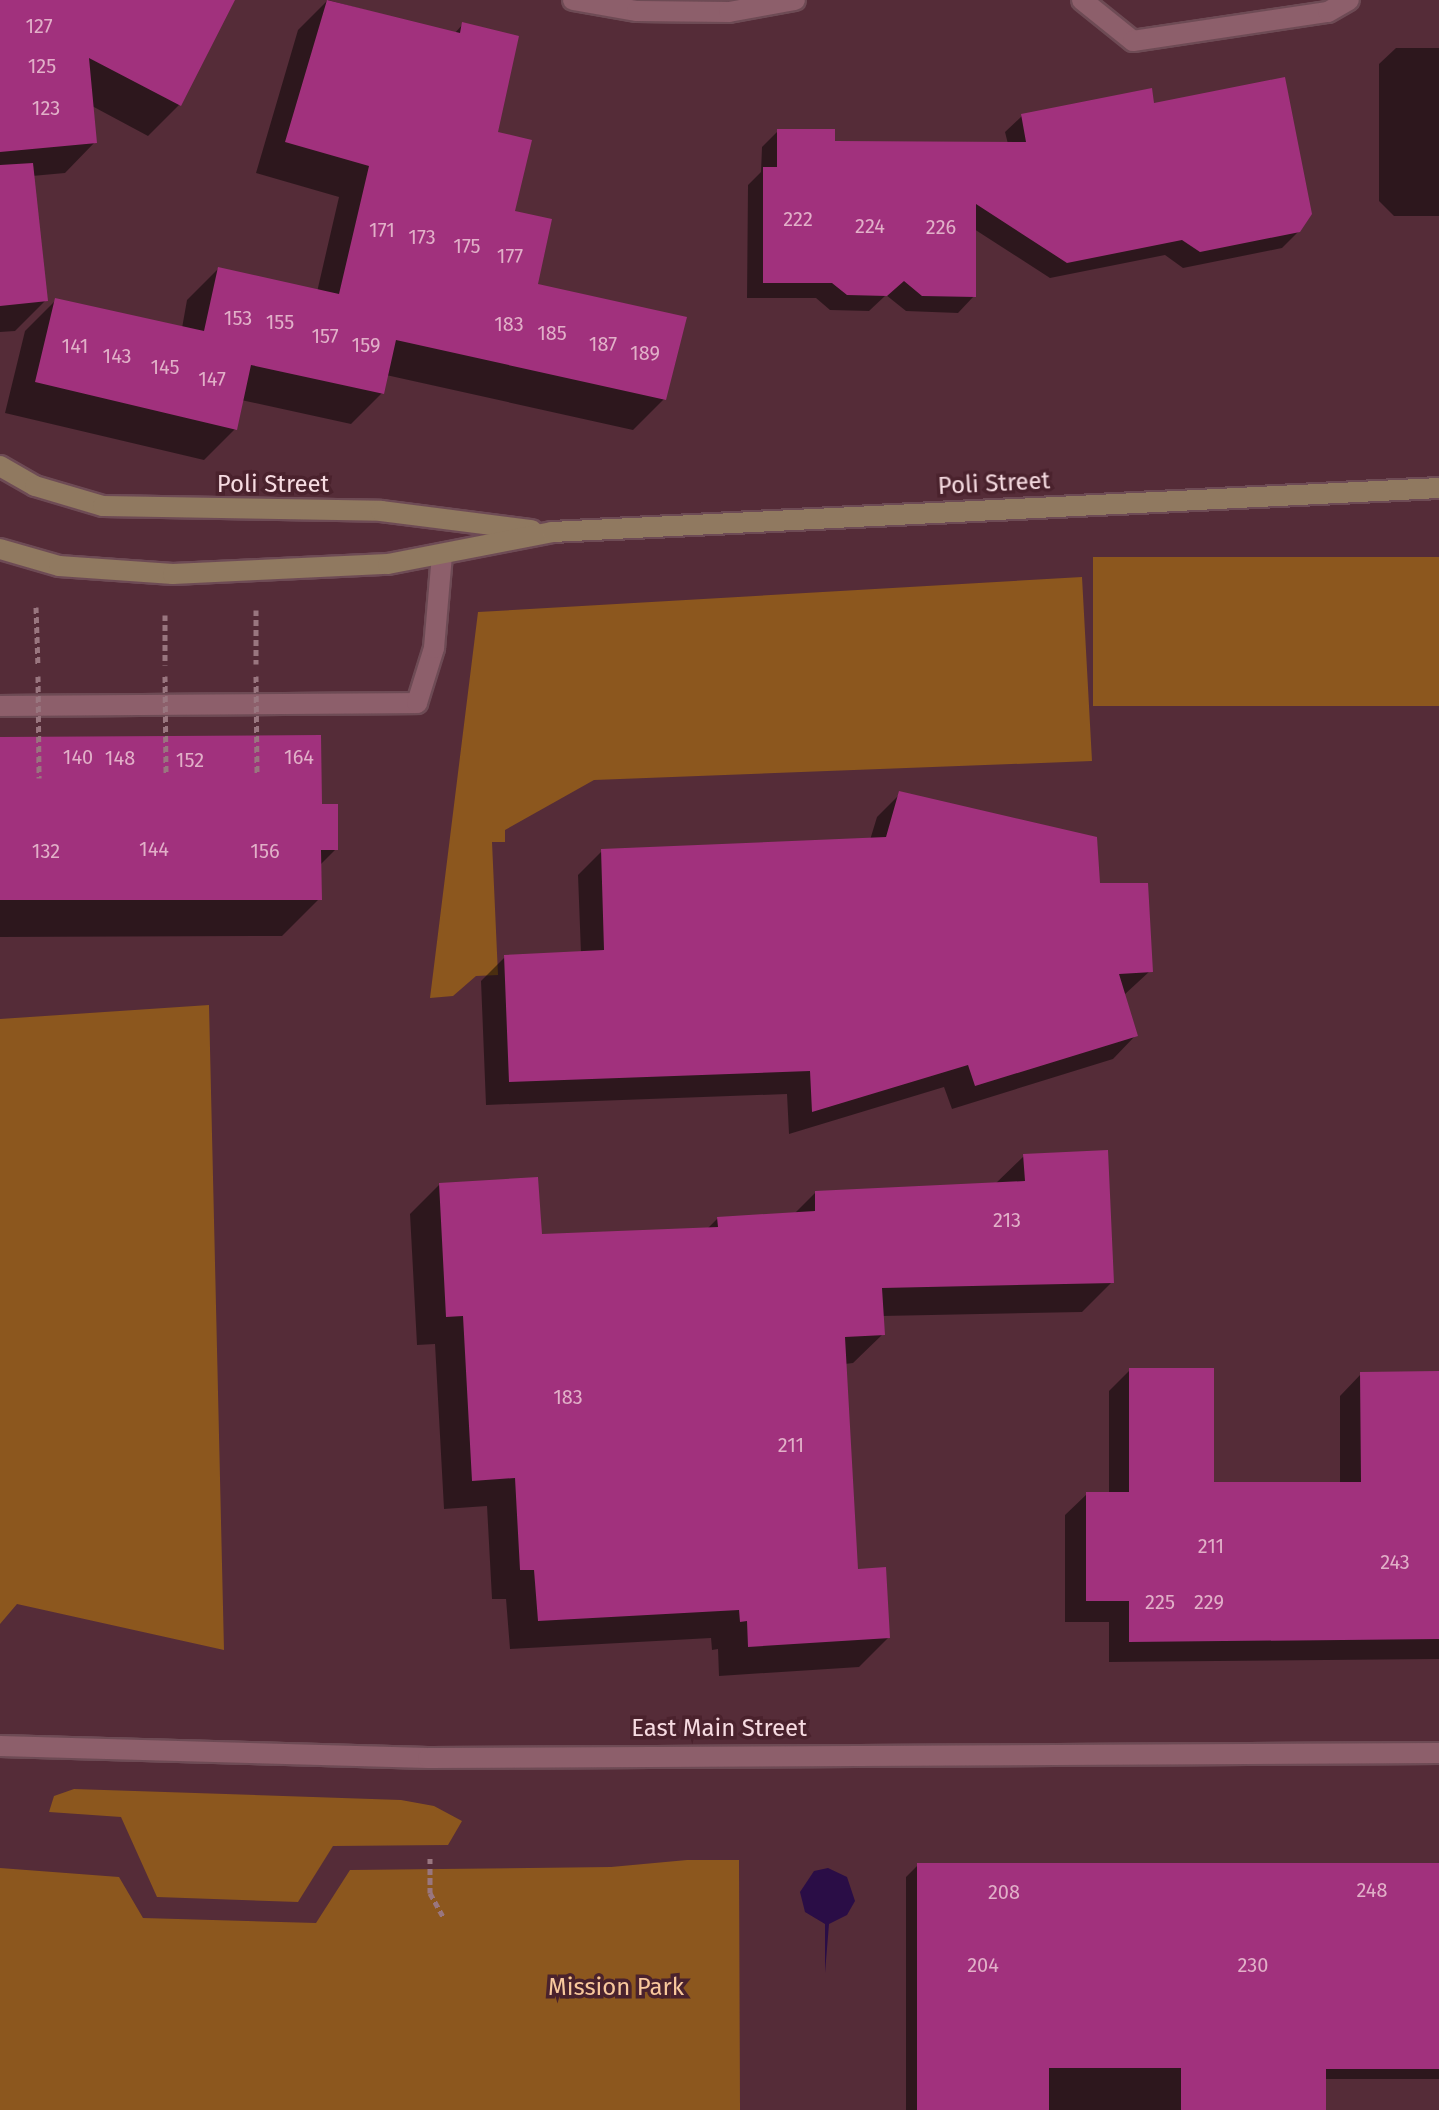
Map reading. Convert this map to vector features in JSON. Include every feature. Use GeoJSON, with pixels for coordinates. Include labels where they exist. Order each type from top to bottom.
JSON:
{"type":"FeatureCollection","features":[{"type":"Feature","properties":{"kind":"main road","name":"Poli Street"},"geometry":{"type":"LineString","coordinates":[[0,466],[57,494],[115,508],[381,511],[552,532]]}},
{"type":"Feature","properties":{"kind":"main road","name":"Poli Street"},"geometry":{"type":"LineString","coordinates":[[0,549],[59,566],[173,574],[388,564],[552,532],[1439,488]]}},
{"type":"Feature","properties":{"kind":"street"},"geometry":{"type":"LineString","coordinates":[[573,0],[637,11],[729,12],[795,0]]}},
{"type":"Feature","properties":{"kind":"street"},"geometry":{"type":"LineString","coordinates":[[1082,0],[1133,41],[1328,12],[1349,0]]}},
{"type":"Feature","properties":{"kind":"street"},"geometry":{"type":"LineString","coordinates":[[0,706],[417,703],[434,648],[442,554]]}},
{"type":"Feature","properties":{"kind":"street","name":"East Main Street"},"geometry":{"type":"LineString","coordinates":[[0,1746],[274,1757],[1439,1753]]}},
{"type":"Feature","properties":{"kind":"path"},"geometry":{"type":"LineString","coordinates":[[256,605],[257,775]]}},
{"type":"Feature","properties":{"kind":"path"},"geometry":{"type":"LineString","coordinates":[[165,606],[166,775]]}},
{"type":"Feature","properties":{"kind":"path"},"geometry":{"type":"LineString","coordinates":[[36,607],[39,778]]}},
{"type":"Feature","properties":{"kind":"path"},"geometry":{"type":"LineString","coordinates":[[430,1858],[430,1893],[444,1918]]}},
{"type":"Feature","properties":{"kind":"green space"},"geometry":{"type":"Polygon","coordinates":[[[1093,557],[1439,557],[1439,706],[1093,706],[1093,557]]]}},
{"type":"Feature","properties":{"kind":"green space"},"geometry":{"type":"Polygon","coordinates":[[[1082,577],[1092,761],[594,780],[505,830],[505,842],[492,842],[498,975],[476,976],[453,996],[430,998],[478,612],[1082,577]]]}},
{"type":"Feature","properties":{"kind":"green space"},"geometry":{"type":"Polygon","coordinates":[[[209,1005],[224,1650],[17,1604],[0,1624],[0,1019],[209,1005]]]}},
{"type":"Feature","properties":{"kind":"green space"},"geometry":{"type":"Polygon","coordinates":[[[74,1789],[401,1800],[434,1806],[462,1821],[448,1845],[333,1846],[298,1902],[157,1897],[121,1817],[49,1812],[54,1796],[74,1789]]]}},
{"type":"Feature","properties":{"kind":"green space","name":"Mission Park"},"geometry":{"type":"Polygon","coordinates":[[[687,1860],[739,1860],[740,2110],[0,2110],[0,1868],[119,1877],[143,1918],[316,1923],[350,1870],[611,1867],[687,1860]]]}},
{"type":"Feature","properties":{"kind":"shaded area"},"geometry":{"type":"Polygon","coordinates":[[[828,1868],[847,1877],[855,1901],[847,1915],[829,1924],[825,1973],[825,1924],[805,1912],[800,1892],[814,1871],[828,1868]]]}},
{"type":"Feature","properties":{"kind":"building"},"geometry":{"type":"Polygon","coordinates":[[[0,0],[235,0],[181,106],[89,58],[97,143],[0,152],[0,0]]]}},
{"type":"Feature","properties":{"kind":"building"},"geometry":{"type":"Polygon","coordinates":[[[327,0],[460,33],[462,22],[519,36],[498,132],[532,140],[515,211],[552,219],[538,284],[687,317],[666,400],[396,340],[384,394],[251,365],[237,430],[35,382],[55,298],[204,331],[218,267],[339,294],[369,166],[285,142],[327,0]]]}},
{"type":"Feature","properties":{"kind":"building"},"geometry":{"type":"Polygon","coordinates":[[[1285,77],[1312,214],[1300,232],[1200,252],[1182,240],[1067,263],[976,204],[976,297],[922,296],[904,281],[887,296],[847,295],[832,283],[763,283],[763,167],[777,167],[777,129],[835,129],[835,141],[1026,142],[1021,114],[1152,88],[1154,103],[1285,77]]]}},
{"type":"Feature","properties":{"kind":"building"},"geometry":{"type":"Polygon","coordinates":[[[33,163],[48,301],[0,306],[0,165],[33,163]]]}},
{"type":"Feature","properties":{"kind":"building"},"geometry":{"type":"Polygon","coordinates":[[[321,735],[322,804],[338,804],[338,850],[321,850],[322,900],[0,900],[0,737],[321,735]]]}},
{"type":"Feature","properties":{"kind":"building"},"geometry":{"type":"Polygon","coordinates":[[[899,791],[1097,837],[1100,883],[1148,883],[1153,972],[1119,974],[1138,1036],[975,1086],[968,1065],[812,1112],[810,1071],[509,1082],[504,955],[604,950],[601,849],[886,837],[899,791]]]}},
{"type":"Feature","properties":{"kind":"building"},"geometry":{"type":"Polygon","coordinates":[[[1108,1150],[1114,1283],[882,1288],[885,1335],[845,1337],[858,1569],[886,1567],[890,1638],[748,1647],[747,1621],[740,1622],[739,1610],[538,1621],[534,1570],[520,1570],[515,1478],[472,1481],[463,1316],[446,1317],[439,1183],[538,1177],[542,1234],[718,1227],[717,1217],[815,1211],[815,1191],[1025,1181],[1023,1154],[1108,1150]]]}},
{"type":"Feature","properties":{"kind":"building"},"geometry":{"type":"Polygon","coordinates":[[[1129,1368],[1214,1368],[1214,1482],[1361,1482],[1360,1372],[1439,1371],[1439,1639],[1129,1642],[1129,1601],[1086,1601],[1086,1492],[1129,1492],[1129,1368]]]}},
{"type":"Feature","properties":{"kind":"building"},"geometry":{"type":"Polygon","coordinates":[[[917,1863],[1439,1863],[1439,2069],[1326,2069],[1326,2110],[1181,2110],[1181,2068],[1049,2068],[1049,2110],[917,2110],[917,1863]]]}}]}
